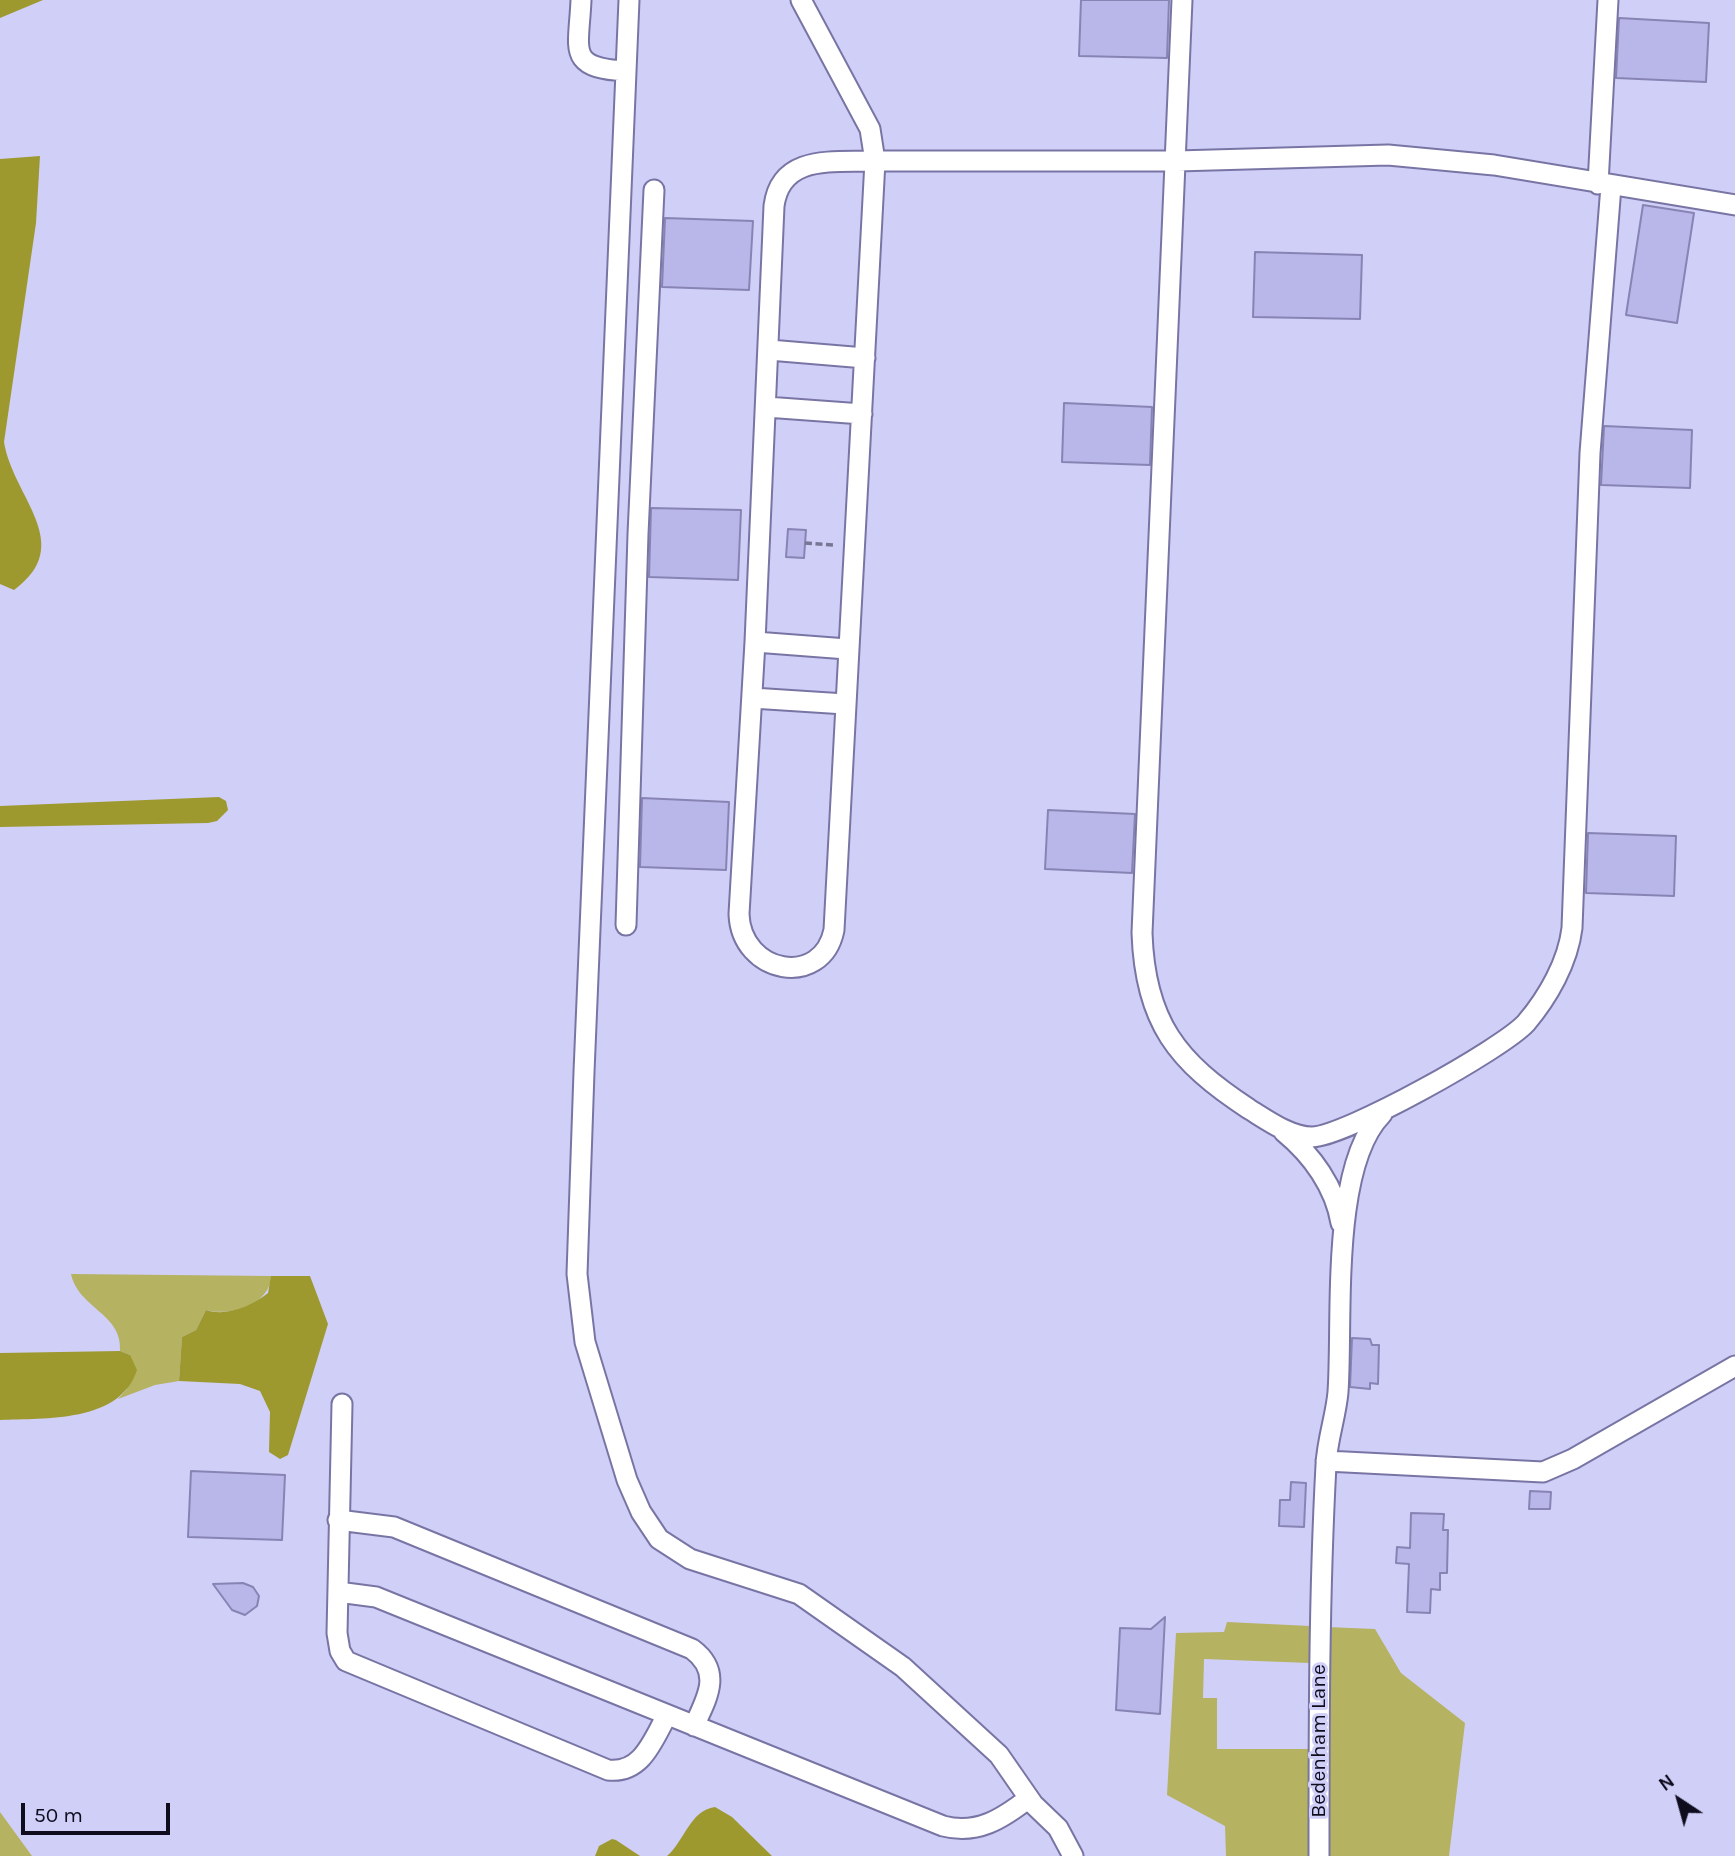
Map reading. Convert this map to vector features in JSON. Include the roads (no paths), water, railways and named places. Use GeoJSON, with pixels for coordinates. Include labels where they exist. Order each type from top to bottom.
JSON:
{"type":"FeatureCollection","features":[{"type":"Feature","properties":{"kind":"street"},"geometry":{"type":"LineString","coordinates":[[581,0],[579,49],[584,61],[598,70],[626,71]]}},
{"type":"Feature","properties":{"kind":"street"},"geometry":{"type":"LineString","coordinates":[[629,0],[578,1243],[578,1292],[586,1349],[626,1480],[641,1512],[660,1539],[690,1559],[788,1588],[831,1613],[903,1667],[947,1704],[999,1755],[1029,1798],[1058,1829],[1073,1856]]}},
{"type":"Feature","properties":{"kind":"street"},"geometry":{"type":"LineString","coordinates":[[801,0],[870,129],[875,161],[832,936],[817,956],[799,966],[787,968],[769,964],[759,958],[747,942],[739,922],[755,642],[774,206],[781,184],[791,172],[808,164],[875,161],[1177,160],[1400,155],[1494,165],[1735,205]]}},
{"type":"Feature","properties":{"kind":"street"},"geometry":{"type":"LineString","coordinates":[[1182,0],[1142,933],[1145,976],[1157,1017],[1182,1056],[1225,1093],[1277,1125],[1299,1135],[1326,1135],[1357,1125],[1520,1029],[1549,989],[1569,944],[1590,440],[1604,185],[1608,0]]}},
{"type":"Feature","properties":{"kind":"street"},"geometry":{"type":"LineString","coordinates":[[626,925],[638,534],[654,190]]}},
{"type":"Feature","properties":{"kind":"street"},"geometry":{"type":"LineString","coordinates":[[769,350],[865,358]]}},
{"type":"Feature","properties":{"kind":"street"},"geometry":{"type":"LineString","coordinates":[[766,407],[862,414]]}},
{"type":"Feature","properties":{"kind":"street"},"geometry":{"type":"LineString","coordinates":[[755,642],[847,649]]}},
{"type":"Feature","properties":{"kind":"street"},"geometry":{"type":"LineString","coordinates":[[752,698],[845,704]]}},
{"type":"Feature","properties":{"kind":"street"},"geometry":{"type":"LineString","coordinates":[[1344,1241],[1352,1179],[1359,1152],[1372,1127],[1390,1107]]}},
{"type":"Feature","properties":{"kind":"street"},"geometry":{"type":"LineString","coordinates":[[1277,1125],[1303,1149],[1329,1186],[1338,1206],[1344,1241]]}},
{"type":"Feature","properties":{"kind":"street","name":"Bedenham Lane"},"geometry":{"type":"LineString","coordinates":[[1319,1856],[1320,1626],[1326,1461],[1338,1391],[1344,1241]]}},
{"type":"Feature","properties":{"kind":"street"},"geometry":{"type":"LineString","coordinates":[[1326,1461],[1523,1473],[1551,1470],[1735,1366]]}},
{"type":"Feature","properties":{"kind":"street"},"geometry":{"type":"LineString","coordinates":[[342,1404],[337,1640],[340,1651],[350,1664],[601,1768],[620,1770],[638,1762],[667,1715]]}},
{"type":"Feature","properties":{"kind":"street"},"geometry":{"type":"LineString","coordinates":[[338,1520],[394,1527],[692,1648],[708,1667],[712,1682],[694,1726]]}},
{"type":"Feature","properties":{"kind":"street"},"geometry":{"type":"LineString","coordinates":[[338,1592],[376,1597],[951,1828],[983,1827],[1029,1798]]}}]}
